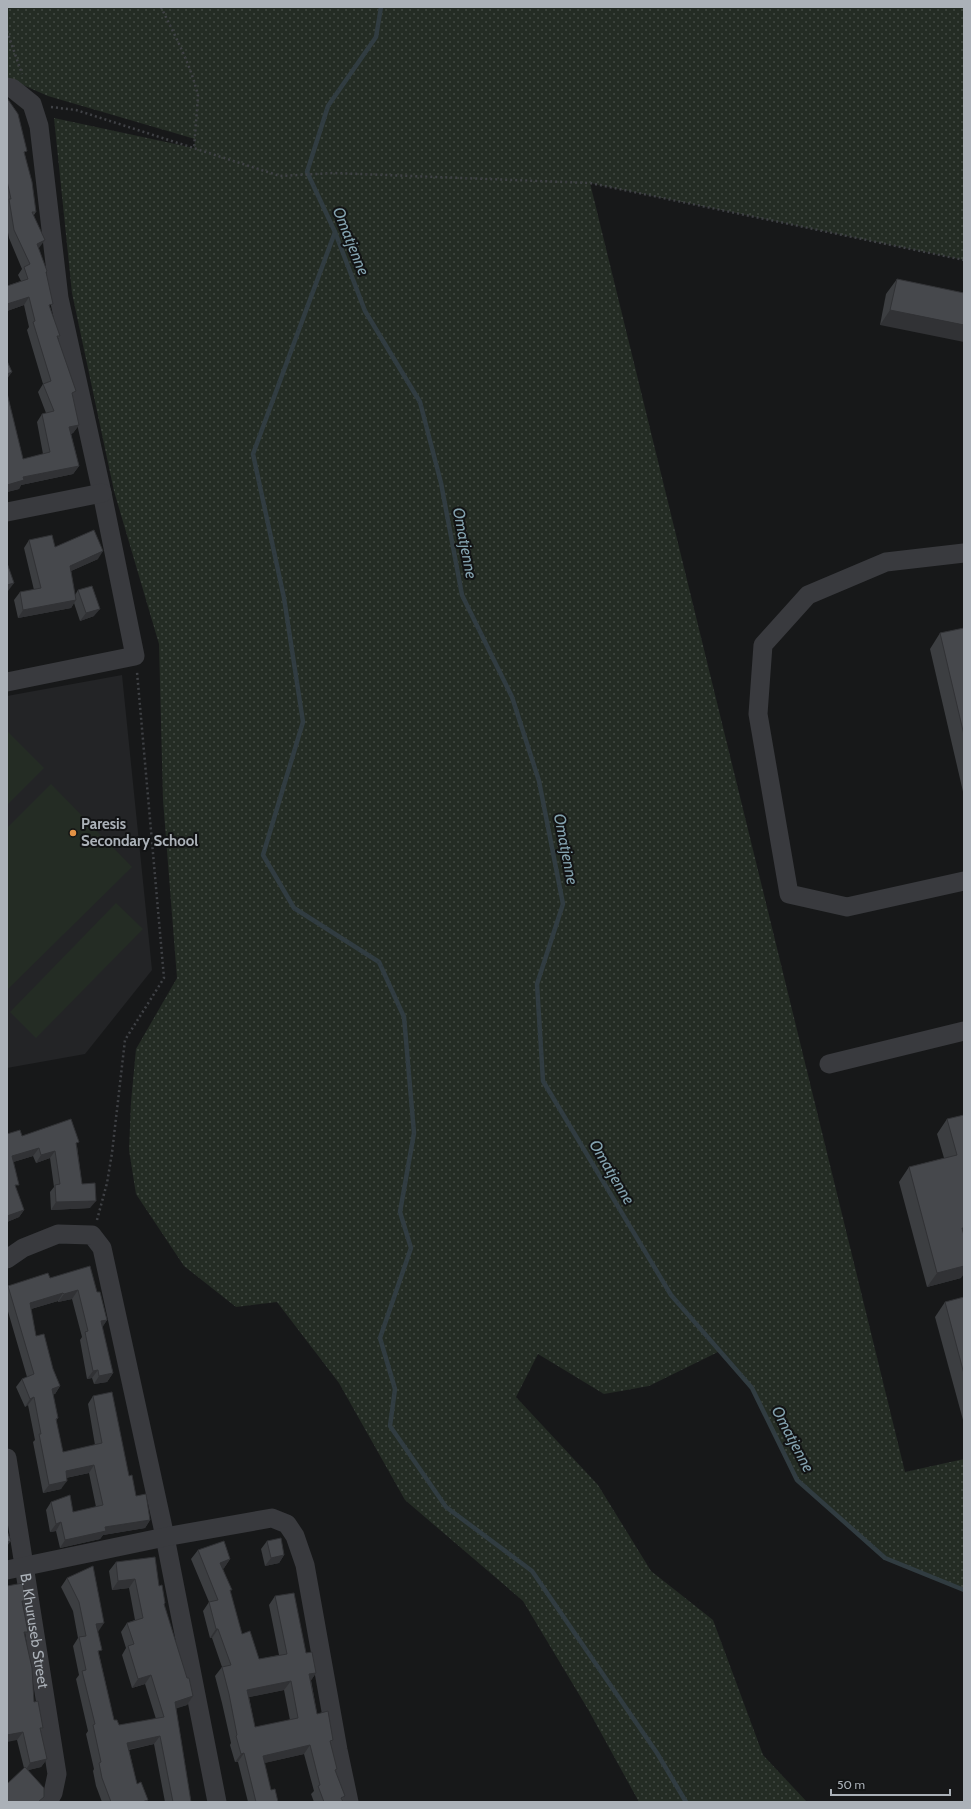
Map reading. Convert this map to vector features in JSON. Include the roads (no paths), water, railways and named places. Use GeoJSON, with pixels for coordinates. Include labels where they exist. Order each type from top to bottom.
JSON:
{"type":"FeatureCollection","features":[{"type":"Feature","properties":{"kind":"street"},"geometry":{"type":"LineString","coordinates":[[7,87],[12,88],[32,104],[39,126],[59,298],[136,656],[7,682]]}},
{"type":"Feature","properties":{"kind":"street"},"geometry":{"type":"LineString","coordinates":[[7,512],[102,493]]}},
{"type":"Feature","properties":{"kind":"street"},"geometry":{"type":"LineString","coordinates":[[964,553],[886,562],[808,595],[763,645],[758,714],[789,894],[847,907],[964,881]]}},
{"type":"Feature","properties":{"kind":"street"},"geometry":{"type":"LineString","coordinates":[[829,1064],[964,1031]]}},
{"type":"Feature","properties":{"kind":"street"},"geometry":{"type":"LineString","coordinates":[[7,1259],[24,1248],[58,1234],[92,1235],[102,1248],[165,1537],[217,1802]]}},
{"type":"Feature","properties":{"kind":"street","name":"B. Khuruseb Street"},"geometry":{"type":"LineString","coordinates":[[7,1458],[16,1568],[58,1774],[54,1793],[48,1802]]}},
{"type":"Feature","properties":{"kind":"street"},"geometry":{"type":"LineString","coordinates":[[16,1568],[165,1537],[272,1518],[287,1524],[295,1536],[306,1565],[338,1750],[349,1802]]}},
{"type":"Feature","properties":{"kind":"waterway","name":"Omatjenne"},"geometry":{"type":"LineString","coordinates":[[381,7],[376,37],[328,106],[307,172],[335,232],[365,311],[420,402],[441,483],[462,595],[512,697],[539,781],[563,904],[537,984],[543,1081],[671,1295],[752,1388],[797,1480],[885,1558],[964,1590]]}},
{"type":"Feature","properties":{"kind":"waterway"},"geometry":{"type":"LineString","coordinates":[[335,232],[253,454],[284,598],[303,722],[263,855],[294,908],[379,962],[404,1017],[414,1133],[400,1212],[411,1248],[380,1338],[395,1389],[390,1426],[446,1507],[532,1571],[657,1753],[686,1802]]}},
{"type":"Feature","properties":{"kind":"place","name":"Paresis Secondary School"},"geometry":{"type":"Point","coordinates":[73,833]}}]}
